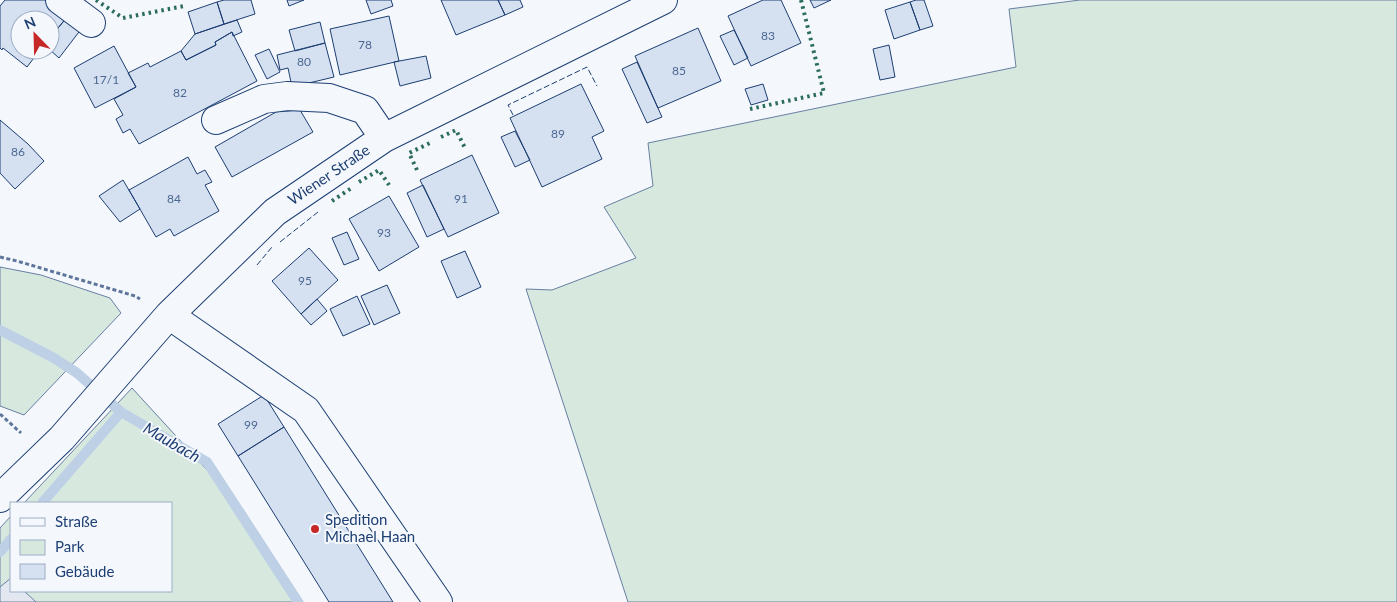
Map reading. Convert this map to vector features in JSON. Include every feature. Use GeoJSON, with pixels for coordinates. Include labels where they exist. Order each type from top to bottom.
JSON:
{"type":"FeatureCollection","features":[{"type":"Feature","properties":{"kind":"street"},"geometry":{"type":"LineString","coordinates":[[60,0],[91,23]]}},
{"type":"Feature","properties":{"kind":"street","name":"Wiener Straße"},"geometry":{"type":"LineString","coordinates":[[0,498],[62,438],[169,315],[275,212],[384,138],[663,0]]}},
{"type":"Feature","properties":{"kind":"street"},"geometry":{"type":"LineString","coordinates":[[216,120],[264,100],[287,96],[329,98],[365,110],[384,138]]}},
{"type":"Feature","properties":{"kind":"street"},"geometry":{"type":"LineString","coordinates":[[169,315],[306,410],[438,602]]}},
{"type":"Feature","properties":{"kind":"path"},"geometry":{"type":"LineString","coordinates":[[0,257],[135,296],[169,315]]}},
{"type":"Feature","properties":{"kind":"green space"},"geometry":{"type":"Polygon","coordinates":[[[1080,0],[1397,0],[1397,602],[628,602],[526,289],[552,290],[636,258],[604,207],[653,186],[648,143],[1016,67],[1009,9],[1080,0]]]}},
{"type":"Feature","properties":{"kind":"green space"},"geometry":{"type":"Polygon","coordinates":[[[0,267],[41,275],[110,298],[121,313],[24,415],[0,406],[0,267]]]}},
{"type":"Feature","properties":{"kind":"green space"},"geometry":{"type":"Polygon","coordinates":[[[132,388],[242,508],[303,602],[0,602],[0,528],[10,517],[10,592],[172,592],[172,502],[25,502],[132,388]]]}},
{"type":"Feature","properties":{"kind":"shaded area"},"geometry":{"type":"Polygon","coordinates":[[[10,579],[10,592],[25,592],[36,602],[0,602],[0,587],[10,579]]]}},
{"type":"Feature","properties":{"kind":"building"},"geometry":{"type":"Polygon","coordinates":[[[5,0],[46,0],[58,10],[10,10],[10,54],[0,48],[0,6],[5,0]]]}},
{"type":"Feature","properties":{"kind":"building"},"geometry":{"type":"Polygon","coordinates":[[[224,0],[251,0],[255,14],[224,24],[217,2],[224,0]]]}},
{"type":"Feature","properties":{"kind":"building"},"geometry":{"type":"Polygon","coordinates":[[[287,0],[304,0],[289,6],[287,0]]]}},
{"type":"Feature","properties":{"kind":"building"},"geometry":{"type":"Polygon","coordinates":[[[366,0],[391,0],[393,6],[371,14],[366,0]]]}},
{"type":"Feature","properties":{"kind":"building"},"geometry":{"type":"Polygon","coordinates":[[[441,0],[498,0],[505,15],[456,35],[441,0]]]}},
{"type":"Feature","properties":{"kind":"building"},"geometry":{"type":"Polygon","coordinates":[[[498,0],[520,0],[523,7],[505,15],[498,0]]]}},
{"type":"Feature","properties":{"kind":"building"},"geometry":{"type":"Polygon","coordinates":[[[763,0],[781,0],[801,43],[751,66],[728,16],[763,0]]]}},
{"type":"Feature","properties":{"kind":"building"},"geometry":{"type":"Polygon","coordinates":[[[810,0],[831,0],[814,8],[810,0]]]}},
{"type":"Feature","properties":{"kind":"building"},"geometry":{"type":"Polygon","coordinates":[[[924,0],[933,26],[920,30],[910,2],[924,0]]]}},
{"type":"Feature","properties":{"kind":"building"},"geometry":{"type":"Polygon","coordinates":[[[217,2],[224,24],[195,34],[188,12],[217,2]]]}},
{"type":"Feature","properties":{"kind":"building"},"geometry":{"type":"Polygon","coordinates":[[[910,2],[920,30],[894,39],[885,10],[910,2]]]}},
{"type":"Feature","properties":{"kind":"building"},"geometry":{"type":"Polygon","coordinates":[[[60,11],[67,17],[60,26],[60,11]]]}},
{"type":"Feature","properties":{"kind":"building"},"geometry":{"type":"Polygon","coordinates":[[[389,16],[399,61],[340,75],[330,29],[389,16]]]}},
{"type":"Feature","properties":{"kind":"building"},"geometry":{"type":"Polygon","coordinates":[[[67,17],[82,28],[60,57],[60,26],[67,17]]]}},
{"type":"Feature","properties":{"kind":"building"},"geometry":{"type":"Polygon","coordinates":[[[237,20],[242,32],[233,36],[232,32],[215,42],[216,45],[186,60],[181,51],[195,34],[237,20]]]}},
{"type":"Feature","properties":{"kind":"building"},"geometry":{"type":"Polygon","coordinates":[[[320,22],[325,43],[295,51],[289,30],[320,22]]]}},
{"type":"Feature","properties":{"kind":"building"},"geometry":{"type":"Polygon","coordinates":[[[698,28],[721,81],[658,108],[635,56],[698,28]]]}},
{"type":"Feature","properties":{"kind":"building"},"geometry":{"type":"Polygon","coordinates":[[[734,30],[748,58],[734,65],[720,36],[734,30]]]}},
{"type":"Feature","properties":{"kind":"building"},"geometry":{"type":"Polygon","coordinates":[[[232,32],[257,81],[139,144],[130,129],[123,133],[116,119],[123,115],[114,99],[136,87],[128,73],[148,63],[150,67],[181,51],[186,60],[216,45],[215,42],[232,32]]]}},
{"type":"Feature","properties":{"kind":"building"},"geometry":{"type":"Polygon","coordinates":[[[325,43],[334,77],[292,87],[288,68],[280,70],[277,55],[325,43]]]}},
{"type":"Feature","properties":{"kind":"building"},"geometry":{"type":"Polygon","coordinates":[[[889,45],[895,77],[880,80],[873,49],[889,45]]]}},
{"type":"Feature","properties":{"kind":"building"},"geometry":{"type":"Polygon","coordinates":[[[114,46],[136,87],[95,108],[74,68],[114,46]]]}},
{"type":"Feature","properties":{"kind":"building"},"geometry":{"type":"Polygon","coordinates":[[[269,49],[280,72],[267,79],[255,55],[269,49]]]}},
{"type":"Feature","properties":{"kind":"building"},"geometry":{"type":"Polygon","coordinates":[[[426,56],[431,78],[400,86],[394,62],[426,56]]]}},
{"type":"Feature","properties":{"kind":"building"},"geometry":{"type":"Polygon","coordinates":[[[18,60],[32,60],[27,67],[18,60]]]}},
{"type":"Feature","properties":{"kind":"building"},"geometry":{"type":"Polygon","coordinates":[[[637,62],[662,117],[647,123],[622,69],[637,62]]]}},
{"type":"Feature","properties":{"kind":"building"},"geometry":{"type":"Polygon","coordinates":[[[581,84],[604,131],[592,137],[602,159],[542,187],[510,118],[581,84]]]}},
{"type":"Feature","properties":{"kind":"building"},"geometry":{"type":"Polygon","coordinates":[[[763,84],[768,100],[751,105],[745,89],[763,84]]]}},
{"type":"Feature","properties":{"kind":"building"},"geometry":{"type":"Polygon","coordinates":[[[300,110],[313,132],[232,177],[215,147],[276,112],[300,110]]]}},
{"type":"Feature","properties":{"kind":"building"},"geometry":{"type":"Polygon","coordinates":[[[0,120],[28,144],[44,161],[15,189],[0,173],[0,120]]]}},
{"type":"Feature","properties":{"kind":"building"},"geometry":{"type":"Polygon","coordinates":[[[515,131],[530,160],[515,167],[501,137],[515,131]]]}},
{"type":"Feature","properties":{"kind":"building"},"geometry":{"type":"Polygon","coordinates":[[[472,155],[499,213],[448,237],[420,180],[472,155]]]}},
{"type":"Feature","properties":{"kind":"building"},"geometry":{"type":"Polygon","coordinates":[[[188,157],[197,174],[205,170],[212,182],[205,185],[219,211],[174,236],[170,229],[156,237],[129,190],[188,157]]]}},
{"type":"Feature","properties":{"kind":"building"},"geometry":{"type":"Polygon","coordinates":[[[123,180],[140,209],[120,222],[99,196],[123,180]]]}},
{"type":"Feature","properties":{"kind":"building"},"geometry":{"type":"Polygon","coordinates":[[[423,185],[444,229],[427,237],[407,193],[423,185]]]}},
{"type":"Feature","properties":{"kind":"building"},"geometry":{"type":"Polygon","coordinates":[[[389,196],[419,247],[379,271],[349,219],[389,196]]]}},
{"type":"Feature","properties":{"kind":"building"},"geometry":{"type":"Polygon","coordinates":[[[347,232],[359,259],[344,265],[332,238],[347,232]]]}},
{"type":"Feature","properties":{"kind":"building"},"geometry":{"type":"Polygon","coordinates":[[[309,248],[338,280],[301,314],[272,281],[309,248]]]}},
{"type":"Feature","properties":{"kind":"building"},"geometry":{"type":"Polygon","coordinates":[[[465,251],[481,287],[457,298],[441,261],[465,251]]]}},
{"type":"Feature","properties":{"kind":"building"},"geometry":{"type":"Polygon","coordinates":[[[387,285],[400,313],[374,325],[361,296],[387,285]]]}},
{"type":"Feature","properties":{"kind":"building"},"geometry":{"type":"Polygon","coordinates":[[[357,296],[370,324],[343,336],[330,309],[357,296]]]}},
{"type":"Feature","properties":{"kind":"building"},"geometry":{"type":"Polygon","coordinates":[[[317,299],[327,311],[311,325],[301,314],[317,299]]]}},
{"type":"Feature","properties":{"kind":"building"},"geometry":{"type":"Polygon","coordinates":[[[264,395],[284,427],[238,456],[218,424],[264,395]]]}},
{"type":"Feature","properties":{"kind":"building","name":"Spedition Michael Haan"},"geometry":{"type":"Polygon","coordinates":[[[284,427],[393,602],[329,602],[238,456],[284,427]]]}},
{"type":"Feature","properties":{"kind":"waterway","name":"Maubach"},"geometry":{"type":"LineString","coordinates":[[0,330],[54,358],[77,373],[121,412],[207,462],[298,602]]}},
{"type":"Feature","properties":{"kind":"waterway"},"geometry":{"type":"LineString","coordinates":[[43,502],[121,412]]}},
{"type":"Feature","properties":{"kind":"waterway"},"geometry":{"type":"LineString","coordinates":[[0,552],[10,540]]}},
{"type":"Feature","properties":{"kind":"hedge"},"geometry":{"type":"LineString","coordinates":[[96,0],[123,18],[184,6]]}},
{"type":"Feature","properties":{"kind":"hedge"},"geometry":{"type":"LineString","coordinates":[[750,109],[824,93],[801,0]]}},
{"type":"Feature","properties":{"kind":"hedge"},"geometry":{"type":"LineString","coordinates":[[441,137],[456,130],[466,150]]}},
{"type":"Feature","properties":{"kind":"hedge"},"geometry":{"type":"LineString","coordinates":[[417,170],[409,153],[430,143]]}},
{"type":"Feature","properties":{"kind":"hedge"},"geometry":{"type":"LineString","coordinates":[[359,182],[379,170],[389,185]]}},
{"type":"Feature","properties":{"kind":"hedge"},"geometry":{"type":"LineString","coordinates":[[332,201],[353,187]]}},
{"type":"Feature","properties":{"kind":"fence"},"geometry":{"type":"LineString","coordinates":[[513,115],[508,105],[587,67],[597,86]]}},
{"type":"Feature","properties":{"kind":"fence"},"geometry":{"type":"LineString","coordinates":[[280,242],[318,212]]}},
{"type":"Feature","properties":{"kind":"fence"},"geometry":{"type":"LineString","coordinates":[[257,265],[272,247]]}},
{"type":"Feature","properties":{"kind":"place","name":"Spedition Michael Haan"},"geometry":{"type":"Point","coordinates":[315,529]}}]}
